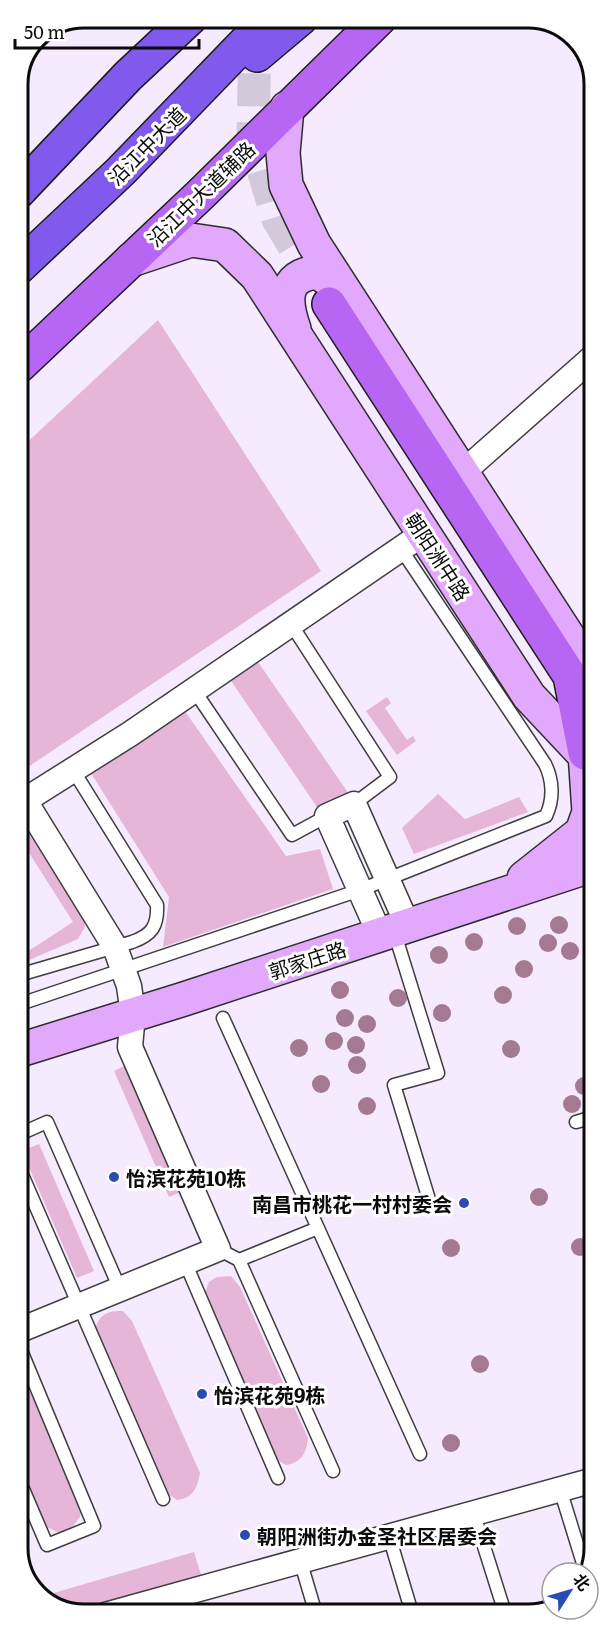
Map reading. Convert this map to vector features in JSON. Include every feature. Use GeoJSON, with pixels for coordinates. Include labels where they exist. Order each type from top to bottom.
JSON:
{"type":"FeatureCollection","features":[{"type":"Feature","properties":{"kind":"highway"},"geometry":{"type":"LineString","coordinates":[[29,179],[128,76],[179,28]]}},
{"type":"Feature","properties":{"kind":"highway","name":"沿江中大道"},"geometry":{"type":"LineString","coordinates":[[29,258],[121,171],[259,28]]}},
{"type":"Feature","properties":{"kind":"highway"},"geometry":{"type":"LineString","coordinates":[[121,171],[289,28]]}},
{"type":"Feature","properties":{"kind":"main road"},"geometry":{"type":"LineString","coordinates":[[287,108],[360,29]]}},
{"type":"Feature","properties":{"kind":"main road","name":"沿江中大道辅路"},"geometry":{"type":"LineString","coordinates":[[29,357],[369,29]]}},
{"type":"Feature","properties":{"kind":"main road","name":"朝阳洲中路"},"geometry":{"type":"LineString","coordinates":[[287,108],[283,153],[286,185],[337,298],[462,473],[584,661]]}},
{"type":"Feature","properties":{"kind":"main road","name":"朝阳洲中路"},"geometry":{"type":"LineString","coordinates":[[131,260],[191,240],[225,245],[257,276],[298,338],[412,541],[529,696],[584,753]]}},
{"type":"Feature","properties":{"kind":"main road","name":"朝阳洲中路"},"geometry":{"type":"LineString","coordinates":[[298,338],[287,309],[286,296],[294,283],[308,273],[318,272],[332,280],[337,298]]}},
{"type":"Feature","properties":{"kind":"main road"},"geometry":{"type":"LineString","coordinates":[[337,298],[570,676],[584,736]]}},
{"type":"Feature","properties":{"kind":"main road"},"geometry":{"type":"LineString","coordinates":[[504,894],[582,832],[584,826]]}},
{"type":"Feature","properties":{"kind":"main road","name":"郭家庄路"},"geometry":{"type":"LineString","coordinates":[[28,1047],[584,868]]}},
{"type":"Feature","properties":{"kind":"street"},"geometry":{"type":"LineString","coordinates":[[462,473],[584,365]]}},
{"type":"Feature","properties":{"kind":"street"},"geometry":{"type":"LineString","coordinates":[[29,798],[194,690],[412,541]]}},
{"type":"Feature","properties":{"kind":"street"},"geometry":{"type":"LineString","coordinates":[[354,804],[387,880],[394,930],[360,890],[327,816],[354,804]]}},
{"type":"Feature","properties":{"kind":"street"},"geometry":{"type":"LineString","coordinates":[[28,1327],[218,1249],[130,1047],[133,1014],[124,971],[116,947],[29,812]]}},
{"type":"Feature","properties":{"kind":"street"},"geometry":{"type":"LineString","coordinates":[[185,1604],[303,1570],[390,1541],[476,1521],[562,1494],[584,1484]]}},
{"type":"Feature","properties":{"kind":"street"},"geometry":{"type":"LineString","coordinates":[[185,1604],[390,1541],[562,1494],[584,1492]]}},
{"type":"Feature","properties":{"kind":"lane"},"geometry":{"type":"LineString","coordinates":[[28,1001],[360,890],[536,822],[546,816],[551,796],[551,776],[412,541]]}},
{"type":"Feature","properties":{"kind":"lane"},"geometry":{"type":"LineString","coordinates":[[291,624],[390,777],[354,804]]}},
{"type":"Feature","properties":{"kind":"lane"},"geometry":{"type":"LineString","coordinates":[[194,690],[292,835],[327,816]]}},
{"type":"Feature","properties":{"kind":"lane"},"geometry":{"type":"LineString","coordinates":[[28,973],[148,936],[158,921],[157,905],[73,770]]}},
{"type":"Feature","properties":{"kind":"lane"},"geometry":{"type":"LineString","coordinates":[[394,930],[438,1073],[394,1086],[431,1206]]}},
{"type":"Feature","properties":{"kind":"lane"},"geometry":{"type":"LineString","coordinates":[[223,1018],[420,1454]]}},
{"type":"Feature","properties":{"kind":"lane"},"geometry":{"type":"LineString","coordinates":[[576,1122],[584,1120]]}},
{"type":"Feature","properties":{"kind":"lane"},"geometry":{"type":"LineString","coordinates":[[28,1130],[47,1122],[120,1289]]}},
{"type":"Feature","properties":{"kind":"lane"},"geometry":{"type":"LineString","coordinates":[[28,1189],[163,1499]]}},
{"type":"Feature","properties":{"kind":"lane"},"geometry":{"type":"LineString","coordinates":[[239,1260],[318,1228]]}},
{"type":"Feature","properties":{"kind":"lane"},"geometry":{"type":"LineString","coordinates":[[218,1249],[239,1260],[333,1471]]}},
{"type":"Feature","properties":{"kind":"lane"},"geometry":{"type":"LineString","coordinates":[[185,1262],[279,1478]]}},
{"type":"Feature","properties":{"kind":"lane"},"geometry":{"type":"LineString","coordinates":[[28,1368],[94,1526],[46,1545],[28,1501]]}},
{"type":"Feature","properties":{"kind":"lane"},"geometry":{"type":"LineString","coordinates":[[562,1494],[582,1560]]}},
{"type":"Feature","properties":{"kind":"lane"},"geometry":{"type":"LineString","coordinates":[[476,1521],[502,1604]]}},
{"type":"Feature","properties":{"kind":"lane"},"geometry":{"type":"LineString","coordinates":[[390,1541],[409,1604]]}},
{"type":"Feature","properties":{"kind":"lane"},"geometry":{"type":"LineString","coordinates":[[303,1570],[313,1604]]}},
{"type":"Feature","properties":{"kind":"shaded area"},"geometry":{"type":"Polygon","coordinates":[[[158,320],[321,571],[29,767],[29,441],[158,320]]]}},
{"type":"Feature","properties":{"kind":"shaded area"},"geometry":{"type":"Polygon","coordinates":[[[256,659],[349,794],[321,813],[229,678],[256,659]]]}},
{"type":"Feature","properties":{"kind":"shaded area"},"geometry":{"type":"Polygon","coordinates":[[[387,697],[391,703],[385,708],[407,740],[413,736],[416,741],[397,755],[366,711],[387,697]]]}},
{"type":"Feature","properties":{"kind":"shaded area"},"geometry":{"type":"Polygon","coordinates":[[[180,704],[286,856],[320,849],[333,889],[163,947],[169,897],[87,767],[180,704]]]}},
{"type":"Feature","properties":{"kind":"shaded area"},"geometry":{"type":"Polygon","coordinates":[[[438,794],[465,819],[519,797],[528,812],[414,854],[402,828],[438,794]]]}},
{"type":"Feature","properties":{"kind":"shaded area"},"geometry":{"type":"Polygon","coordinates":[[[28,832],[84,921],[85,927],[78,939],[28,960],[28,951],[73,922],[28,852],[28,832]]]}},
{"type":"Feature","properties":{"kind":"shaded area"},"geometry":{"type":"Polygon","coordinates":[[[130,1063],[185,1190],[169,1197],[114,1071],[130,1063]]]}},
{"type":"Feature","properties":{"kind":"shaded area"},"geometry":{"type":"Polygon","coordinates":[[[39,1144],[94,1271],[77,1278],[28,1165],[28,1148],[39,1144]]]}},
{"type":"Feature","properties":{"kind":"shaded area"},"geometry":{"type":"Polygon","coordinates":[[[231,1276],[240,1287],[308,1438],[302,1456],[291,1464],[286,1465],[272,1457],[203,1298],[209,1282],[217,1277],[231,1276]]]}},
{"type":"Feature","properties":{"kind":"shaded area"},"geometry":{"type":"Polygon","coordinates":[[[123,1311],[132,1321],[200,1473],[191,1495],[182,1499],[177,1500],[164,1491],[94,1334],[97,1323],[103,1316],[111,1312],[123,1311]]]}},
{"type":"Feature","properties":{"kind":"shaded area"},"geometry":{"type":"Polygon","coordinates":[[[28,1392],[33,1395],[82,1506],[80,1517],[69,1531],[57,1532],[47,1527],[28,1483],[28,1392]]]}},
{"type":"Feature","properties":{"kind":"shaded area"},"geometry":{"type":"Polygon","coordinates":[[[194,1552],[202,1578],[112,1604],[70,1603],[51,1594],[194,1552]]]}},
{"type":"Feature","properties":{"kind":"tunnel"},"geometry":{"type":"LineString","coordinates":[[258,28],[255,37],[253,137],[278,219],[324,296]]}},
{"type":"Feature","properties":{"kind":"place","name":"怡滨花苑10栋"},"geometry":{"type":"Point","coordinates":[114,1177]}},
{"type":"Feature","properties":{"kind":"place","name":"南昌市桃花一村村委会"},"geometry":{"type":"Point","coordinates":[464,1203]}},
{"type":"Feature","properties":{"kind":"place","name":"怡滨花苑9栋"},"geometry":{"type":"Point","coordinates":[202,1394]}},
{"type":"Feature","properties":{"kind":"place","name":"朝阳洲街办金圣社区居委会"},"geometry":{"type":"Point","coordinates":[245,1535]}}]}
